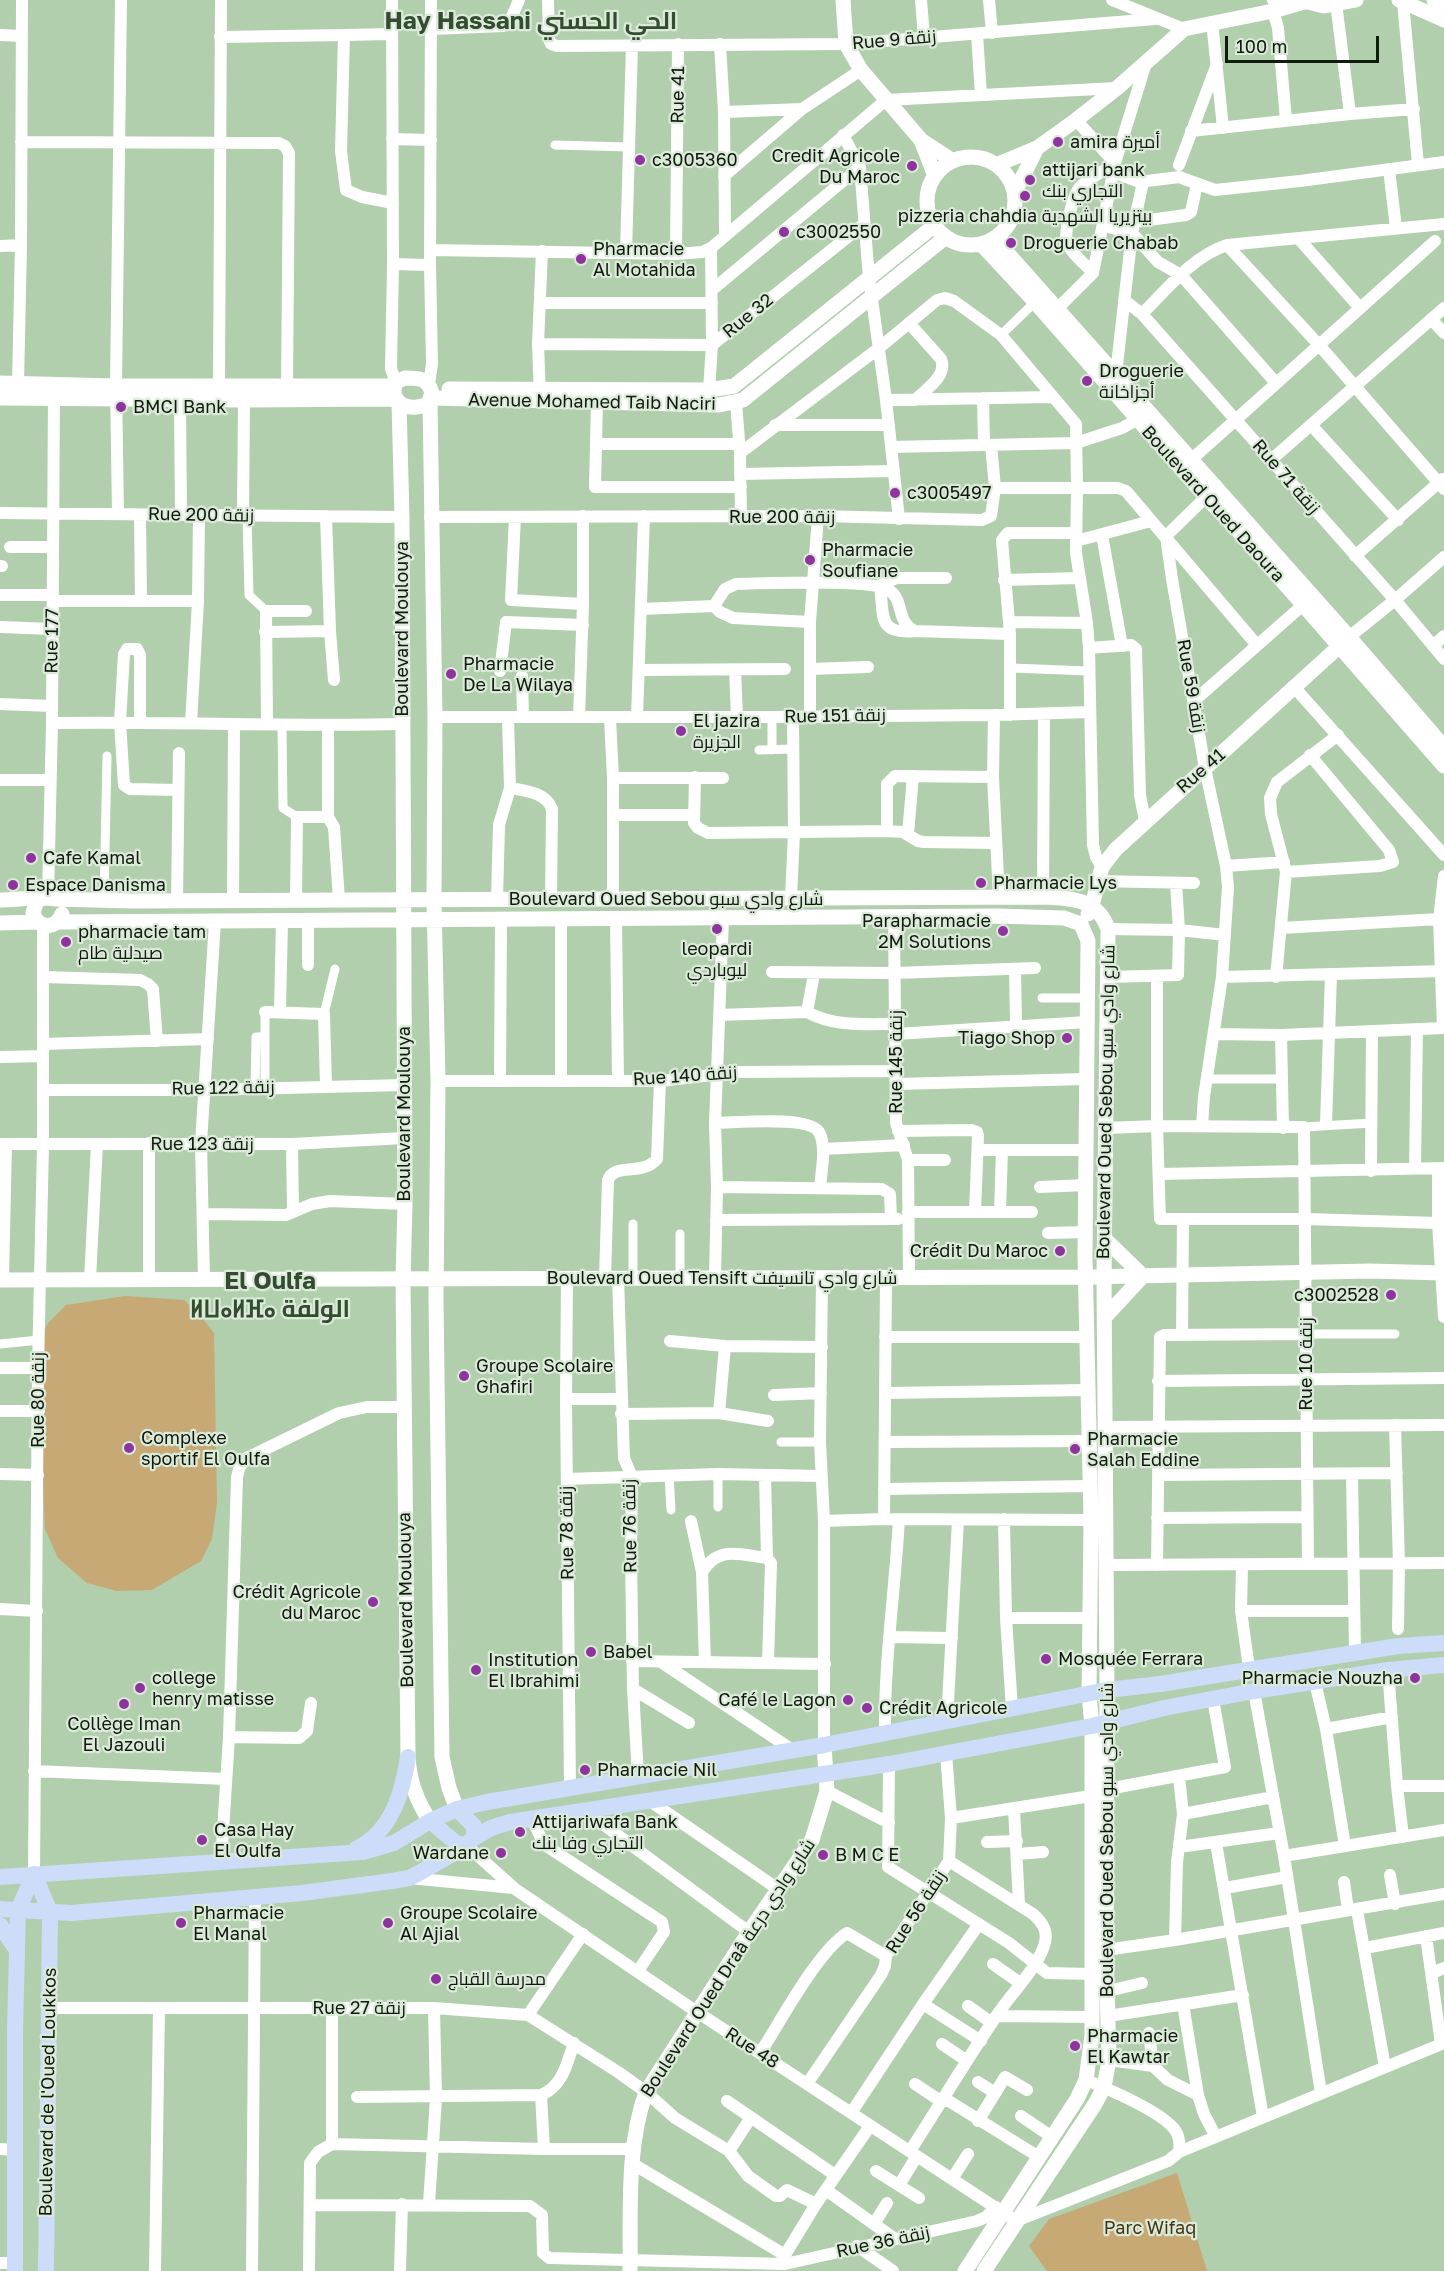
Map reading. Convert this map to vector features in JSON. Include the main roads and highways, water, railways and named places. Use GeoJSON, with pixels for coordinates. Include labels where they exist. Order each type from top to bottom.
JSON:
{"type":"FeatureCollection","features":[{"type":"Feature","properties":{"kind":"main road"},"geometry":{"type":"LineString","coordinates":[[0,1877],[347,1854],[371,1850],[394,1842],[430,1821],[458,1809],[487,1802],[794,1751],[1107,1690],[1160,1684],[1355,1652],[1444,1642]]}},
{"type":"Feature","properties":{"kind":"main road"},"geometry":{"type":"LineString","coordinates":[[0,1909],[72,1913],[302,1893],[409,1878],[446,1859],[470,1841],[500,1825],[650,1801],[826,1782],[889,1764],[1099,1724],[1164,1708],[1388,1670],[1444,1665]]}},
{"type":"Feature","properties":{"kind":"main road"},"geometry":{"type":"LineString","coordinates":[[347,1854],[374,1838],[389,1820],[399,1800],[408,1757]]}},
{"type":"Feature","properties":{"kind":"main road"},"geometry":{"type":"LineString","coordinates":[[458,1809],[474,1826],[470,1841]]}},
{"type":"Feature","properties":{"kind":"main road"},"geometry":{"type":"LineString","coordinates":[[430,1821],[456,1843],[470,1841]]}},
{"type":"Feature","properties":{"kind":"main road"},"geometry":{"type":"LineString","coordinates":[[18,1910],[34,1874]]}},
{"type":"Feature","properties":{"kind":"main road"},"geometry":{"type":"LineString","coordinates":[[34,1874],[50,1912]]}},
{"type":"Feature","properties":{"kind":"main road","name":"Boulevard de l'Oued Loukkos"},"geometry":{"type":"LineString","coordinates":[[10,2266],[7,2150],[18,1910]]}},
{"type":"Feature","properties":{"kind":"main road","name":"Boulevard de l'Oued Loukkos"},"geometry":{"type":"LineString","coordinates":[[46,2271],[50,1912]]}},
{"type":"Feature","properties":{"kind":"main road"},"geometry":{"type":"LineString","coordinates":[[0,1925],[16,1949]]}},
{"type":"Feature","properties":{"kind":"place","name":"amira أميرة"},"geometry":{"type":"Point","coordinates":[1058,142]}},
{"type":"Feature","properties":{"kind":"place","name":"c3005360"},"geometry":{"type":"Point","coordinates":[640,160]}},
{"type":"Feature","properties":{"kind":"place","name":"Credit Agricole Du Maroc"},"geometry":{"type":"Point","coordinates":[912,166]}},
{"type":"Feature","properties":{"kind":"place","name":"attijari bank التجاري بنك"},"geometry":{"type":"Point","coordinates":[1030,180]}},
{"type":"Feature","properties":{"kind":"place","name":"pizzeria chahdia بيتزيريا الشهدية"},"geometry":{"type":"Point","coordinates":[1025,196]}},
{"type":"Feature","properties":{"kind":"place","name":"c3002550"},"geometry":{"type":"Point","coordinates":[784,232]}},
{"type":"Feature","properties":{"kind":"place","name":"Droguerie Chabab"},"geometry":{"type":"Point","coordinates":[1011,243]}},
{"type":"Feature","properties":{"kind":"place","name":"Pharmacie Al Motahida"},"geometry":{"type":"Point","coordinates":[581,259]}},
{"type":"Feature","properties":{"kind":"place","name":"Droguerie أجزاخانة"},"geometry":{"type":"Point","coordinates":[1087,381]}},
{"type":"Feature","properties":{"kind":"place","name":"BMCI Bank"},"geometry":{"type":"Point","coordinates":[121,407]}},
{"type":"Feature","properties":{"kind":"place","name":"c3005497"},"geometry":{"type":"Point","coordinates":[895,493]}},
{"type":"Feature","properties":{"kind":"place","name":"Pharmacie Soufiane"},"geometry":{"type":"Point","coordinates":[810,560]}},
{"type":"Feature","properties":{"kind":"place","name":"Pharmacie De La Wilaya"},"geometry":{"type":"Point","coordinates":[451,674]}},
{"type":"Feature","properties":{"kind":"place","name":"El jazira الجزيرة"},"geometry":{"type":"Point","coordinates":[681,731]}},
{"type":"Feature","properties":{"kind":"place","name":"Cafe Kamal"},"geometry":{"type":"Point","coordinates":[31,858]}},
{"type":"Feature","properties":{"kind":"place","name":"Pharmacie Lys"},"geometry":{"type":"Point","coordinates":[981,883]}},
{"type":"Feature","properties":{"kind":"place","name":"Espace Danisma"},"geometry":{"type":"Point","coordinates":[13,885]}},
{"type":"Feature","properties":{"kind":"place","name":"leopardi ليوباردي"},"geometry":{"type":"Point","coordinates":[717,929]}},
{"type":"Feature","properties":{"kind":"place","name":"Parapharmacie 2M Solutions"},"geometry":{"type":"Point","coordinates":[1003,931]}},
{"type":"Feature","properties":{"kind":"place","name":"pharmacie tam صيدلية طام"},"geometry":{"type":"Point","coordinates":[66,942]}},
{"type":"Feature","properties":{"kind":"place","name":"Tiago Shop"},"geometry":{"type":"Point","coordinates":[1067,1038]}},
{"type":"Feature","properties":{"kind":"place","name":"Crédit Du Maroc"},"geometry":{"type":"Point","coordinates":[1060,1251]}},
{"type":"Feature","properties":{"kind":"place","name":"c3002528"},"geometry":{"type":"Point","coordinates":[1391,1295]}},
{"type":"Feature","properties":{"kind":"place","name":"Groupe Scolaire Ghafiri"},"geometry":{"type":"Point","coordinates":[464,1376]}},
{"type":"Feature","properties":{"kind":"place","name":"Complexe sportif El Oulfa"},"geometry":{"type":"Point","coordinates":[129,1448]}},
{"type":"Feature","properties":{"kind":"place","name":"Pharmacie Salah Eddine"},"geometry":{"type":"Point","coordinates":[1075,1449]}},
{"type":"Feature","properties":{"kind":"place","name":"Crédit Agricole du Maroc"},"geometry":{"type":"Point","coordinates":[373,1602]}},
{"type":"Feature","properties":{"kind":"place","name":"Babel"},"geometry":{"type":"Point","coordinates":[591,1652]}},
{"type":"Feature","properties":{"kind":"place","name":"Mosquée Ferrara"},"geometry":{"type":"Point","coordinates":[1046,1659]}},
{"type":"Feature","properties":{"kind":"place","name":"Institution El Ibrahimi"},"geometry":{"type":"Point","coordinates":[476,1670]}},
{"type":"Feature","properties":{"kind":"place","name":"Pharmacie Nouzha"},"geometry":{"type":"Point","coordinates":[1415,1678]}},
{"type":"Feature","properties":{"kind":"place","name":"college henry matisse"},"geometry":{"type":"Point","coordinates":[140,1688]}},
{"type":"Feature","properties":{"kind":"place","name":"Café le Lagon"},"geometry":{"type":"Point","coordinates":[848,1700]}},
{"type":"Feature","properties":{"kind":"place","name":"Collège Iman El Jazouli"},"geometry":{"type":"Point","coordinates":[124,1704]}},
{"type":"Feature","properties":{"kind":"place","name":"Crédit Agricole"},"geometry":{"type":"Point","coordinates":[867,1708]}},
{"type":"Feature","properties":{"kind":"place","name":"Pharmacie Nil"},"geometry":{"type":"Point","coordinates":[585,1770]}},
{"type":"Feature","properties":{"kind":"place","name":"Attijariwafa Bank التجاري وفا بنك"},"geometry":{"type":"Point","coordinates":[520,1832]}},
{"type":"Feature","properties":{"kind":"place","name":"Casa Hay El Oulfa"},"geometry":{"type":"Point","coordinates":[202,1840]}},
{"type":"Feature","properties":{"kind":"place","name":"Wardane"},"geometry":{"type":"Point","coordinates":[501,1853]}},
{"type":"Feature","properties":{"kind":"place","name":"B M C E"},"geometry":{"type":"Point","coordinates":[823,1855]}},
{"type":"Feature","properties":{"kind":"place","name":"Pharmacie El Manal"},"geometry":{"type":"Point","coordinates":[181,1923]}},
{"type":"Feature","properties":{"kind":"place","name":"Groupe Scolaire Al Ajial"},"geometry":{"type":"Point","coordinates":[388,1923]}},
{"type":"Feature","properties":{"kind":"place","name":"مدرسة القباج"},"geometry":{"type":"Point","coordinates":[436,1979]}},
{"type":"Feature","properties":{"kind":"place","name":"Pharmacie El Kawtar"},"geometry":{"type":"Point","coordinates":[1075,2046]}},
{"type":"Feature","properties":{"kind":"district","name":"Hay Hassani الحي الحسني"},"geometry":{"type":"Point","coordinates":[531,21]}},
{"type":"Feature","properties":{"kind":"district","name":"El Oulfa ⵍⵡⴰⵍⴼⴰ الولفة"},"geometry":{"type":"Point","coordinates":[270,1295]}},
{"type":"Feature","properties":{"kind":"park label","name":"Parc Wifaq"},"geometry":{"type":"Point","coordinates":[1150,2228]}}]}
